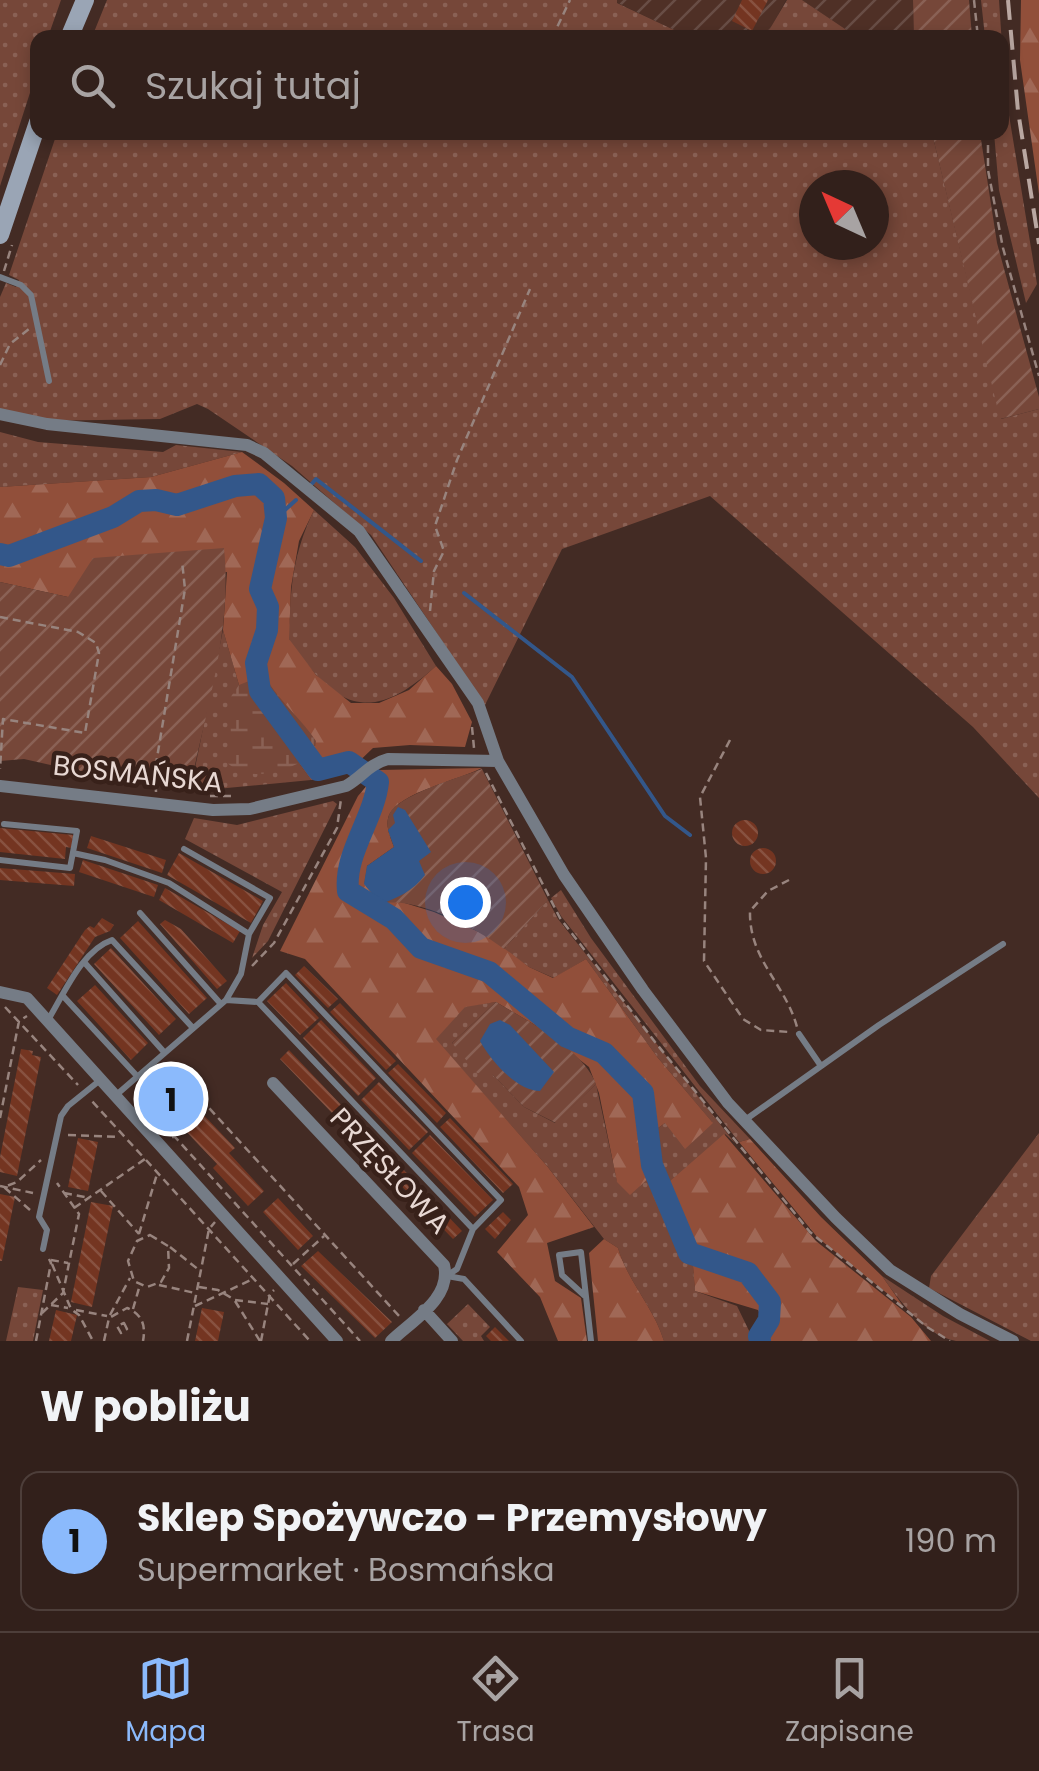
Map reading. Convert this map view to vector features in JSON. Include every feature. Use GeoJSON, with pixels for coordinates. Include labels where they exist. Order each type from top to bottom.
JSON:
{"type":"FeatureCollection","features":[{"type":"Feature","properties":{"kind":"main road"},"geometry":{"type":"LineString","coordinates":[[72,30],[84,0]]}},
{"type":"Feature","properties":{"kind":"main road"},"geometry":{"type":"LineString","coordinates":[[0,235],[32,140]]}},
{"type":"Feature","properties":{"kind":"street"},"geometry":{"type":"LineString","coordinates":[[0,414],[47,424],[256,448],[352,524],[478,703],[498,761],[564,875],[643,990],[744,1120],[890,1270],[960,1314],[1013,1341]]}},
{"type":"Feature","properties":{"kind":"street","name":"BOSMAŃSKA"},"geometry":{"type":"LineString","coordinates":[[0,786],[157,806],[250,809],[338,788],[356,780],[372,763],[388,759],[498,761]]}},
{"type":"Feature","properties":{"kind":"street"},"geometry":{"type":"LineString","coordinates":[[0,992],[27,998],[337,1341]]}},
{"type":"Feature","properties":{"kind":"street","name":"PRZĘSŁOWA"},"geometry":{"type":"LineString","coordinates":[[272,1084],[444,1264],[444,1290],[391,1341]]}},
{"type":"Feature","properties":{"kind":"street"},"geometry":{"type":"LineString","coordinates":[[424,1310],[452,1341]]}},
{"type":"Feature","properties":{"kind":"lane"},"geometry":{"type":"LineString","coordinates":[[0,277],[28,291],[49,380]]}},
{"type":"Feature","properties":{"kind":"lane"},"geometry":{"type":"LineString","coordinates":[[0,860],[70,868],[77,831],[4,824]]}},
{"type":"Feature","properties":{"kind":"lane"},"geometry":{"type":"LineString","coordinates":[[114,1097],[223,1002],[240,974],[249,934],[270,898],[184,849]]}},
{"type":"Feature","properties":{"kind":"lane"},"geometry":{"type":"LineString","coordinates":[[73,853],[169,883],[249,934]]}},
{"type":"Feature","properties":{"kind":"lane"},"geometry":{"type":"LineString","coordinates":[[140,913],[223,1002],[258,1002],[286,973],[502,1200],[473,1229],[458,1269],[447,1276]]}},
{"type":"Feature","properties":{"kind":"lane"},"geometry":{"type":"LineString","coordinates":[[42,1015],[63,996],[99,944],[112,940],[193,1028]]}},
{"type":"Feature","properties":{"kind":"lane"},"geometry":{"type":"LineString","coordinates":[[744,1120],[1003,944]]}},
{"type":"Feature","properties":{"kind":"lane"},"geometry":{"type":"LineString","coordinates":[[84,962],[164,1052]]}},
{"type":"Feature","properties":{"kind":"lane"},"geometry":{"type":"LineString","coordinates":[[63,996],[137,1076]]}},
{"type":"Feature","properties":{"kind":"lane"},"geometry":{"type":"LineString","coordinates":[[258,1002],[473,1229]]}},
{"type":"Feature","properties":{"kind":"lane"},"geometry":{"type":"LineString","coordinates":[[799,1034],[821,1066]]}},
{"type":"Feature","properties":{"kind":"lane"},"geometry":{"type":"LineString","coordinates":[[43,1249],[47,1230],[39,1218],[61,1116],[100,1081]]}},
{"type":"Feature","properties":{"kind":"lane"},"geometry":{"type":"LineString","coordinates":[[586,1296],[562,1276],[558,1255],[581,1252],[586,1296],[591,1341]]}},
{"type":"Feature","properties":{"kind":"lane"},"geometry":{"type":"LineString","coordinates":[[447,1276],[464,1279],[522,1341]]}},
{"type":"Feature","properties":{"kind":"path"},"geometry":{"type":"LineString","coordinates":[[556,30],[570,0]]}},
{"type":"Feature","properties":{"kind":"path"},"geometry":{"type":"LineString","coordinates":[[974,0],[977,30]]}},
{"type":"Feature","properties":{"kind":"path"},"geometry":{"type":"LineString","coordinates":[[988,140],[988,170],[1003,248],[1039,376]]}},
{"type":"Feature","properties":{"kind":"path"},"geometry":{"type":"LineString","coordinates":[[425,627],[431,610],[434,571],[444,551],[435,526],[456,460],[530,289]]}},
{"type":"Feature","properties":{"kind":"path"},"geometry":{"type":"LineString","coordinates":[[0,365],[16,337],[39,326]]}},
{"type":"Feature","properties":{"kind":"path"},"geometry":{"type":"LineString","coordinates":[[157,806],[155,770],[185,589],[182,561]]}},
{"type":"Feature","properties":{"kind":"path"},"geometry":{"type":"LineString","coordinates":[[0,617],[78,632],[96,643],[98,653],[85,732],[2,719],[0,769]]}},
{"type":"Feature","properties":{"kind":"path"},"geometry":{"type":"LineString","coordinates":[[474,722],[470,736],[477,755]]}},
{"type":"Feature","properties":{"kind":"path"},"geometry":{"type":"LineString","coordinates":[[730,740],[700,797],[706,858],[704,961],[744,1020],[761,1030],[799,1034],[792,1010],[759,957],[750,932],[750,911],[768,891],[789,880]]}},
{"type":"Feature","properties":{"kind":"path"},"geometry":{"type":"LineString","coordinates":[[240,974],[274,943],[337,828],[342,803],[338,788]]}},
{"type":"Feature","properties":{"kind":"path"},"geometry":{"type":"LineString","coordinates":[[194,796],[232,796]]}},
{"type":"Feature","properties":{"kind":"path"},"geometry":{"type":"LineString","coordinates":[[0,1003],[310,1341]]}},
{"type":"Feature","properties":{"kind":"path"},"geometry":{"type":"LineString","coordinates":[[20,1021],[42,1015]]}},
{"type":"Feature","properties":{"kind":"path"},"geometry":{"type":"LineString","coordinates":[[0,1118],[20,1021]]}},
{"type":"Feature","properties":{"kind":"path"},"geometry":{"type":"LineString","coordinates":[[360,1341],[175,1137],[158,1136],[199,1097],[408,1326]]}},
{"type":"Feature","properties":{"kind":"path"},"geometry":{"type":"LineString","coordinates":[[39,1218],[4,1187],[16,1182],[66,1140],[68,1124]]}},
{"type":"Feature","properties":{"kind":"path"},"geometry":{"type":"LineString","coordinates":[[66,1134],[123,1138]]}},
{"type":"Feature","properties":{"kind":"path"},"geometry":{"type":"LineString","coordinates":[[74,1208],[145,1159]]}},
{"type":"Feature","properties":{"kind":"path"},"geometry":{"type":"LineString","coordinates":[[42,1312],[63,1292],[79,1214],[57,1185],[60,1170]]}},
{"type":"Feature","properties":{"kind":"path"},"geometry":{"type":"LineString","coordinates":[[104,1341],[109,1317],[131,1277],[129,1254],[140,1236],[157,1172]]}},
{"type":"Feature","properties":{"kind":"path"},"geometry":{"type":"LineString","coordinates":[[100,1190],[140,1236],[157,1236],[200,1271]]}},
{"type":"Feature","properties":{"kind":"path"},"geometry":{"type":"LineString","coordinates":[[62,1193],[90,1198]]}},
{"type":"Feature","properties":{"kind":"path"},"geometry":{"type":"LineString","coordinates":[[187,1341],[208,1229],[224,1214]]}},
{"type":"Feature","properties":{"kind":"path"},"geometry":{"type":"LineString","coordinates":[[292,1265],[325,1235]]}},
{"type":"Feature","properties":{"kind":"path"},"geometry":{"type":"LineString","coordinates":[[156,1284],[169,1268],[168,1246]]}},
{"type":"Feature","properties":{"kind":"path"},"geometry":{"type":"LineString","coordinates":[[43,1249],[71,1309],[79,1315],[93,1341]]}},
{"type":"Feature","properties":{"kind":"path"},"geometry":{"type":"LineString","coordinates":[[51,1261],[69,1263]]}},
{"type":"Feature","properties":{"kind":"path"},"geometry":{"type":"LineString","coordinates":[[36,1341],[51,1261]]}},
{"type":"Feature","properties":{"kind":"path"},"geometry":{"type":"LineString","coordinates":[[131,1277],[140,1286]]}},
{"type":"Feature","properties":{"kind":"path"},"geometry":{"type":"LineString","coordinates":[[194,1306],[254,1278]]}},
{"type":"Feature","properties":{"kind":"path"},"geometry":{"type":"LineString","coordinates":[[260,1341],[270,1296],[284,1281]]}},
{"type":"Feature","properties":{"kind":"path"},"geometry":{"type":"LineString","coordinates":[[140,1286],[156,1284],[196,1294]]}},
{"type":"Feature","properties":{"kind":"path"},"geometry":{"type":"LineString","coordinates":[[133,1310],[140,1286]]}},
{"type":"Feature","properties":{"kind":"path"},"geometry":{"type":"LineString","coordinates":[[197,1287],[224,1293],[235,1300],[268,1304]]}},
{"type":"Feature","properties":{"kind":"path"},"geometry":{"type":"LineString","coordinates":[[235,1300],[260,1341]]}},
{"type":"Feature","properties":{"kind":"path"},"geometry":{"type":"LineString","coordinates":[[50,1305],[109,1317],[126,1308],[133,1310],[143,1322],[143,1341]]}},
{"type":"Feature","properties":{"kind":"path"},"geometry":{"type":"LineString","coordinates":[[119,1341],[121,1333],[117,1326],[122,1323],[126,1308]]}},
{"type":"Feature","properties":{"kind":"shaded area"},"geometry":{"type":"Polygon","coordinates":[[[786,0],[769,30],[674,30],[616,2],[786,0]]]}},
{"type":"Feature","properties":{"kind":"shaded area"},"geometry":{"type":"Polygon","coordinates":[[[802,0],[913,0],[914,30],[847,30],[802,0]]]}},
{"type":"Feature","properties":{"kind":"green space"},"geometry":{"type":"Polygon","coordinates":[[[0,0],[61,0],[50,30],[30,30],[30,93],[0,186],[0,0]]]}},
{"type":"Feature","properties":{"kind":"green space"},"geometry":{"type":"Polygon","coordinates":[[[107,0],[617,0],[674,30],[95,30],[107,0]]]}},
{"type":"Feature","properties":{"kind":"green space"},"geometry":{"type":"Polygon","coordinates":[[[787,0],[802,0],[847,30],[769,30],[787,0]]]}},
{"type":"Feature","properties":{"kind":"green space"},"geometry":{"type":"Polygon","coordinates":[[[913,0],[969,0],[971,30],[914,30],[913,0]]]}},
{"type":"Feature","properties":{"kind":"green space"},"geometry":{"type":"Polygon","coordinates":[[[981,0],[999,0],[1001,30],[984,30],[981,0]]]}},
{"type":"Feature","properties":{"kind":"green space"},"geometry":{"type":"Polygon","coordinates":[[[1021,0],[1039,0],[1039,194],[1020,60],[1021,0]]]}},
{"type":"Feature","properties":{"kind":"green space"},"geometry":{"type":"Polygon","coordinates":[[[1009,115],[1037,284],[1026,303],[999,190],[995,140],[1009,140],[1009,115]]]}},
{"type":"Feature","properties":{"kind":"green space"},"geometry":{"type":"Polygon","coordinates":[[[55,140],[934,140],[1001,419],[1039,409],[1039,798],[973,727],[710,496],[562,549],[485,705],[371,535],[292,466],[208,409],[197,404],[160,419],[37,421],[0,412],[0,297],[6,283],[16,287],[19,280],[9,275],[55,140]]]}},
{"type":"Feature","properties":{"kind":"green space"},"geometry":{"type":"Polygon","coordinates":[[[934,140],[981,140],[997,243],[1039,397],[1039,409],[1000,419],[934,140]]]}},
{"type":"Feature","properties":{"kind":"green space"},"geometry":{"type":"Polygon","coordinates":[[[0,432],[38,442],[163,452],[176,445],[242,452],[151,477],[0,487],[0,432]]]}},
{"type":"Feature","properties":{"kind":"green space"},"geometry":{"type":"Polygon","coordinates":[[[242,452],[314,510],[299,541],[291,587],[289,639],[316,675],[351,703],[379,703],[409,690],[436,666],[452,684],[472,722],[465,747],[373,748],[349,771],[311,780],[244,702],[223,630],[227,572],[68,597],[0,582],[0,487],[151,477],[242,452]]]}},
{"type":"Feature","properties":{"kind":"green space"},"geometry":{"type":"Polygon","coordinates":[[[314,510],[355,547],[394,598],[436,666],[389,698],[358,702],[343,697],[312,670],[289,639],[296,561],[314,510]]]}},
{"type":"Feature","properties":{"kind":"green space"},"geometry":{"type":"Polygon","coordinates":[[[224,548],[222,633],[193,774],[142,770],[117,780],[24,759],[0,761],[0,582],[68,597],[93,558],[224,548]]]}},
{"type":"Feature","properties":{"kind":"green space"},"geometry":{"type":"Polygon","coordinates":[[[223,630],[244,702],[311,780],[216,789],[165,788],[164,771],[194,773],[223,630]]]}},
{"type":"Feature","properties":{"kind":"green space"},"geometry":{"type":"Polygon","coordinates":[[[249,681],[269,683],[316,741],[314,755],[293,766],[258,774],[235,769],[225,761],[231,740],[230,698],[239,685],[249,681]]]}},
{"type":"Feature","properties":{"kind":"green space"},"geometry":{"type":"Polygon","coordinates":[[[482,768],[417,793],[395,807],[388,823],[394,847],[367,866],[395,900],[488,936],[529,967],[553,978],[586,959],[658,1058],[713,1123],[685,1149],[665,1123],[654,1131],[662,1166],[630,1195],[617,1182],[599,1093],[589,1067],[535,1025],[496,1002],[465,1007],[436,1039],[547,1166],[594,1227],[547,1243],[555,1281],[581,1298],[587,1341],[558,1341],[540,1297],[497,1252],[528,1215],[519,1187],[305,959],[280,951],[358,796],[380,770],[482,768]]]}},
{"type":"Feature","properties":{"kind":"green space"},"geometry":{"type":"Polygon","coordinates":[[[482,769],[548,900],[504,949],[462,923],[427,909],[395,902],[381,904],[364,884],[367,866],[394,847],[388,823],[394,808],[416,794],[482,769]]]}},
{"type":"Feature","properties":{"kind":"green space"},"geometry":{"type":"Polygon","coordinates":[[[333,801],[337,804],[268,941],[252,958],[263,925],[282,892],[185,839],[194,818],[237,825],[333,801]]]}},
{"type":"Feature","properties":{"kind":"green space"},"geometry":{"type":"Polygon","coordinates":[[[561,890],[591,938],[700,1086],[750,1139],[739,1142],[561,916],[551,898],[561,890]]]}},
{"type":"Feature","properties":{"kind":"green space"},"geometry":{"type":"Polygon","coordinates":[[[548,900],[558,919],[735,1143],[725,1134],[670,1233],[693,1266],[695,1291],[737,1306],[754,1341],[664,1341],[618,1248],[604,1239],[547,1166],[435,1039],[465,1006],[496,1002],[452,1043],[493,1075],[524,1107],[555,1123],[596,1084],[617,1181],[654,1131],[665,1123],[712,1122],[658,1058],[586,959],[554,978],[529,967],[504,949],[548,900]]]}},
{"type":"Feature","properties":{"kind":"green space"},"geometry":{"type":"Polygon","coordinates":[[[496,1002],[567,1048],[596,1084],[556,1123],[524,1107],[493,1075],[477,1073],[452,1043],[496,1002]]]}},
{"type":"Feature","properties":{"kind":"green space"},"geometry":{"type":"Polygon","coordinates":[[[1039,1133],[1039,1341],[1031,1341],[929,1288],[931,1276],[1039,1133]]]}},
{"type":"Feature","properties":{"kind":"green space"},"geometry":{"type":"Polygon","coordinates":[[[724,1134],[816,1241],[911,1317],[931,1341],[754,1341],[762,1318],[758,1310],[695,1291],[693,1266],[670,1233],[653,1196],[724,1134]]]}},
{"type":"Feature","properties":{"kind":"green space"},"geometry":{"type":"Polygon","coordinates":[[[750,1139],[882,1276],[903,1306],[818,1238],[739,1142],[750,1139]]]}},
{"type":"Feature","properties":{"kind":"green space"},"geometry":{"type":"Polygon","coordinates":[[[604,1239],[618,1248],[664,1341],[598,1341],[589,1253],[604,1239]]]}},
{"type":"Feature","properties":{"kind":"green space"},"geometry":{"type":"Polygon","coordinates":[[[882,1276],[990,1341],[956,1341],[933,1332],[913,1315],[882,1276]]]}},
{"type":"Feature","properties":{"kind":"green space"},"geometry":{"type":"Polygon","coordinates":[[[18,1287],[43,1290],[33,1341],[6,1341],[18,1287]]]}},
{"type":"Feature","properties":{"kind":"green space"},"geometry":{"type":"Polygon","coordinates":[[[468,1304],[490,1327],[481,1336],[484,1341],[463,1341],[447,1324],[468,1304]]]}},
{"type":"Feature","properties":{"kind":"water"},"geometry":{"type":"Polygon","coordinates":[[[398,807],[405,810],[431,852],[419,861],[425,875],[420,881],[381,904],[364,884],[367,866],[394,847],[388,830],[395,823],[393,815],[398,807]]]}},
{"type":"Feature","properties":{"kind":"water"},"geometry":{"type":"Polygon","coordinates":[[[500,1020],[510,1025],[554,1072],[540,1091],[514,1080],[480,1041],[490,1024],[500,1020]]]}},
{"type":"Feature","properties":{"kind":"building"},"geometry":{"type":"Polygon","coordinates":[[[742,0],[768,0],[753,30],[732,21],[742,0]]]}},
{"type":"Feature","properties":{"kind":"building"},"geometry":{"type":"Polygon","coordinates":[[[745,820],[754,824],[758,833],[754,842],[745,846],[736,842],[732,833],[736,824],[745,820]]]}},
{"type":"Feature","properties":{"kind":"building"},"geometry":{"type":"Polygon","coordinates":[[[0,828],[73,835],[72,848],[66,847],[65,859],[0,852],[0,828]]]}},
{"type":"Feature","properties":{"kind":"building"},"geometry":{"type":"Polygon","coordinates":[[[91,836],[166,860],[162,873],[87,848],[91,836]]]}},
{"type":"Feature","properties":{"kind":"building"},"geometry":{"type":"Polygon","coordinates":[[[763,848],[772,852],[776,861],[772,870],[763,874],[754,870],[750,861],[754,852],[763,848]]]}},
{"type":"Feature","properties":{"kind":"building"},"geometry":{"type":"Polygon","coordinates":[[[179,853],[263,901],[251,923],[167,875],[179,853]]]}},
{"type":"Feature","properties":{"kind":"building"},"geometry":{"type":"Polygon","coordinates":[[[83,860],[158,885],[154,897],[79,872],[83,860]]]}},
{"type":"Feature","properties":{"kind":"building"},"geometry":{"type":"Polygon","coordinates":[[[0,868],[75,874],[74,886],[0,880],[0,868]]]}},
{"type":"Feature","properties":{"kind":"building"},"geometry":{"type":"Polygon","coordinates":[[[165,888],[240,931],[233,943],[159,900],[165,888]]]}},
{"type":"Feature","properties":{"kind":"building"},"geometry":{"type":"Polygon","coordinates":[[[102,918],[114,925],[95,937],[57,995],[47,988],[85,930],[94,928],[102,918]]]}},
{"type":"Feature","properties":{"kind":"building"},"geometry":{"type":"Polygon","coordinates":[[[165,920],[181,929],[227,981],[217,989],[160,924],[165,920]]]}},
{"type":"Feature","properties":{"kind":"building"},"geometry":{"type":"Polygon","coordinates":[[[138,921],[207,998],[189,1014],[120,938],[138,921]]]}},
{"type":"Feature","properties":{"kind":"building"},"geometry":{"type":"Polygon","coordinates":[[[111,948],[176,1019],[159,1035],[94,964],[111,948]]]}},
{"type":"Feature","properties":{"kind":"building"},"geometry":{"type":"Polygon","coordinates":[[[304,966],[338,999],[328,1008],[295,975],[304,966]]]}},
{"type":"Feature","properties":{"kind":"building"},"geometry":{"type":"Polygon","coordinates":[[[286,983],[319,1018],[300,1035],[267,1001],[286,983]]]}},
{"type":"Feature","properties":{"kind":"building"},"geometry":{"type":"Polygon","coordinates":[[[95,985],[148,1043],[131,1060],[77,1001],[95,985]]]}},
{"type":"Feature","properties":{"kind":"building"},"geometry":{"type":"Polygon","coordinates":[[[340,1003],[396,1061],[386,1070],[330,1012],[340,1003]]]}},
{"type":"Feature","properties":{"kind":"building"},"geometry":{"type":"Polygon","coordinates":[[[321,1020],[376,1078],[358,1096],[303,1038],[321,1020]]]}},
{"type":"Feature","properties":{"kind":"building"},"geometry":{"type":"Polygon","coordinates":[[[21,1049],[41,1057],[17,1176],[0,1172],[0,1157],[21,1049]]]}},
{"type":"Feature","properties":{"kind":"building"},"geometry":{"type":"Polygon","coordinates":[[[289,1050],[345,1109],[336,1117],[280,1059],[289,1050]]]}},
{"type":"Feature","properties":{"kind":"building"},"geometry":{"type":"Polygon","coordinates":[[[398,1064],[446,1113],[437,1123],[388,1073],[398,1064]]]}},
{"type":"Feature","properties":{"kind":"building"},"geometry":{"type":"Polygon","coordinates":[[[170,1071],[188,1090],[157,1118],[139,1099],[170,1071]]]}},
{"type":"Feature","properties":{"kind":"building"},"geometry":{"type":"Polygon","coordinates":[[[379,1082],[428,1132],[409,1150],[361,1100],[379,1082]]]}},
{"type":"Feature","properties":{"kind":"building"},"geometry":{"type":"Polygon","coordinates":[[[199,1110],[235,1148],[229,1153],[264,1191],[248,1206],[213,1168],[217,1164],[181,1126],[199,1110]]]}},
{"type":"Feature","properties":{"kind":"building"},"geometry":{"type":"Polygon","coordinates":[[[348,1112],[391,1157],[382,1166],[340,1120],[348,1112]]]}},
{"type":"Feature","properties":{"kind":"building"},"geometry":{"type":"Polygon","coordinates":[[[450,1118],[513,1184],[503,1193],[440,1127],[450,1118]]]}},
{"type":"Feature","properties":{"kind":"building"},"geometry":{"type":"Polygon","coordinates":[[[430,1135],[493,1200],[475,1217],[412,1153],[430,1135]]]}},
{"type":"Feature","properties":{"kind":"building"},"geometry":{"type":"Polygon","coordinates":[[[78,1138],[98,1142],[88,1191],[68,1187],[78,1138]]]}},
{"type":"Feature","properties":{"kind":"building"},"geometry":{"type":"Polygon","coordinates":[[[399,1165],[462,1231],[453,1239],[390,1174],[399,1165]]]}},
{"type":"Feature","properties":{"kind":"building"},"geometry":{"type":"Polygon","coordinates":[[[0,1194],[15,1197],[2,1261],[0,1261],[0,1194]]]}},
{"type":"Feature","properties":{"kind":"building"},"geometry":{"type":"Polygon","coordinates":[[[278,1198],[313,1236],[298,1250],[263,1212],[278,1198]]]}},
{"type":"Feature","properties":{"kind":"building"},"geometry":{"type":"Polygon","coordinates":[[[91,1202],[113,1206],[92,1307],[71,1302],[91,1202]]]}},
{"type":"Feature","properties":{"kind":"building"},"geometry":{"type":"Polygon","coordinates":[[[503,1212],[511,1220],[495,1239],[485,1229],[503,1212]]]}},
{"type":"Feature","properties":{"kind":"building"},"geometry":{"type":"Polygon","coordinates":[[[318,1251],[392,1322],[375,1338],[301,1266],[318,1251]]]}},
{"type":"Feature","properties":{"kind":"building"},"geometry":{"type":"Polygon","coordinates":[[[202,1308],[224,1312],[218,1341],[195,1341],[202,1308]]]}},
{"type":"Feature","properties":{"kind":"building"},"geometry":{"type":"Polygon","coordinates":[[[56,1310],[77,1315],[71,1341],[49,1341],[56,1310]]]}},
{"type":"Feature","properties":{"kind":"building"},"geometry":{"type":"Polygon","coordinates":[[[495,1327],[509,1341],[491,1341],[486,1336],[495,1327]]]}},
{"type":"Feature","properties":{"kind":"waterway"},"geometry":{"type":"LineString","coordinates":[[309,487],[316,479],[421,561]]}},
{"type":"Feature","properties":{"kind":"waterway"},"geometry":{"type":"LineString","coordinates":[[0,554],[9,556],[113,517],[139,501],[177,505],[235,486],[259,484],[274,498],[276,518],[260,589],[268,607],[267,630],[256,663],[260,691],[318,770],[349,762],[378,782],[350,863],[348,891],[394,919],[421,948],[489,972],[567,1037],[604,1053],[643,1093],[652,1165],[689,1253],[748,1273],[770,1302],[769,1320],[760,1341]]}},
{"type":"Feature","properties":{"kind":"waterway"},"geometry":{"type":"LineString","coordinates":[[276,518],[296,500]]}},
{"type":"Feature","properties":{"kind":"waterway"},"geometry":{"type":"LineString","coordinates":[[464,593],[572,677],[665,816],[690,835]]}},
{"type":"Feature","properties":{"kind":"railway"},"geometry":{"type":"LineString","coordinates":[[1008,0],[1018,111],[1039,244]]}},
{"type":"Feature","properties":{"kind":"place","name":"Sklep Spożywczo - Przemysłowy"},"geometry":{"type":"Point","coordinates":[171,1099]}}]}
